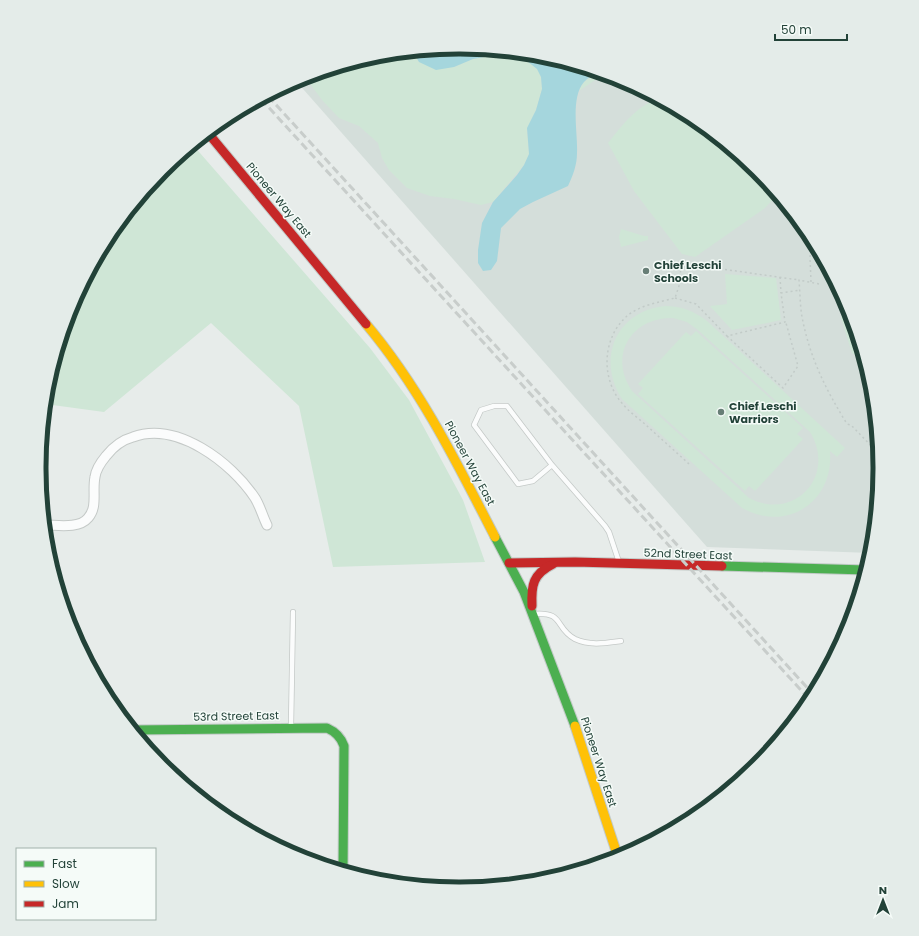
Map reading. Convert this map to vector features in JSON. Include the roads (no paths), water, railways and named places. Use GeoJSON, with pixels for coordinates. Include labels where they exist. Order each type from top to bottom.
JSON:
{"type":"FeatureCollection","features":[{"type":"Feature","properties":{"kind":"main road","name":"Pioneer Way East"},"geometry":{"type":"LineString","coordinates":[[212,137],[385,346],[423,402],[443,436],[510,563],[533,614],[571,714],[616,851]]}},
{"type":"Feature","properties":{"kind":"main road","name":"52nd Street East"},"geometry":{"type":"LineString","coordinates":[[510,563],[860,570]]}},
{"type":"Feature","properties":{"kind":"main road"},"geometry":{"type":"LineString","coordinates":[[533,614],[532,600],[534,580],[541,570],[556,563]]}},
{"type":"Feature","properties":{"kind":"main road","name":"53rd Street East"},"geometry":{"type":"LineString","coordinates":[[140,730],[327,728],[333,730],[338,734],[344,746],[343,864]]}},
{"type":"Feature","properties":{"kind":"street"},"geometry":{"type":"LineString","coordinates":[[50,525],[76,525],[87,520],[94,506],[95,476],[98,468],[107,455],[114,447],[126,439],[138,435],[159,433],[186,439],[196,444],[222,463],[242,482],[255,498],[267,525]]}},
{"type":"Feature","properties":{"kind":"lane"},"geometry":{"type":"LineString","coordinates":[[552,464],[533,481],[518,484],[474,425],[482,410],[494,406],[507,406],[552,464],[605,526],[609,532],[620,564]]}},
{"type":"Feature","properties":{"kind":"lane"},"geometry":{"type":"LineString","coordinates":[[291,728],[293,612]]}},
{"type":"Feature","properties":{"kind":"lane"},"geometry":{"type":"LineString","coordinates":[[533,614],[548,613],[554,616],[575,639],[587,643],[599,644],[621,641]]}},
{"type":"Feature","properties":{"kind":"water"},"geometry":{"type":"Polygon","coordinates":[[[460,54],[492,56],[473,59],[454,67],[436,70],[419,62],[416,57],[460,54]]]}},
{"type":"Feature","properties":{"kind":"water"},"geometry":{"type":"Polygon","coordinates":[[[523,59],[540,62],[591,76],[584,82],[577,97],[576,162],[568,186],[520,209],[501,228],[497,261],[491,270],[483,271],[478,263],[478,250],[482,223],[493,202],[517,175],[529,154],[527,128],[536,110],[542,89],[541,77],[537,69],[523,59]]]}},
{"type":"Feature","properties":{"kind":"railway"},"geometry":{"type":"LineString","coordinates":[[272,100],[809,689]]}},
{"type":"Feature","properties":{"kind":"railway"},"geometry":{"type":"LineString","coordinates":[[265,103],[805,695]]}},
{"type":"Feature","properties":{"kind":"place","name":"Chief Leschi Schools"},"geometry":{"type":"Point","coordinates":[646,271]}},
{"type":"Feature","properties":{"kind":"place","name":"Chief Leschi Warriors"},"geometry":{"type":"Point","coordinates":[721,412]}}]}
